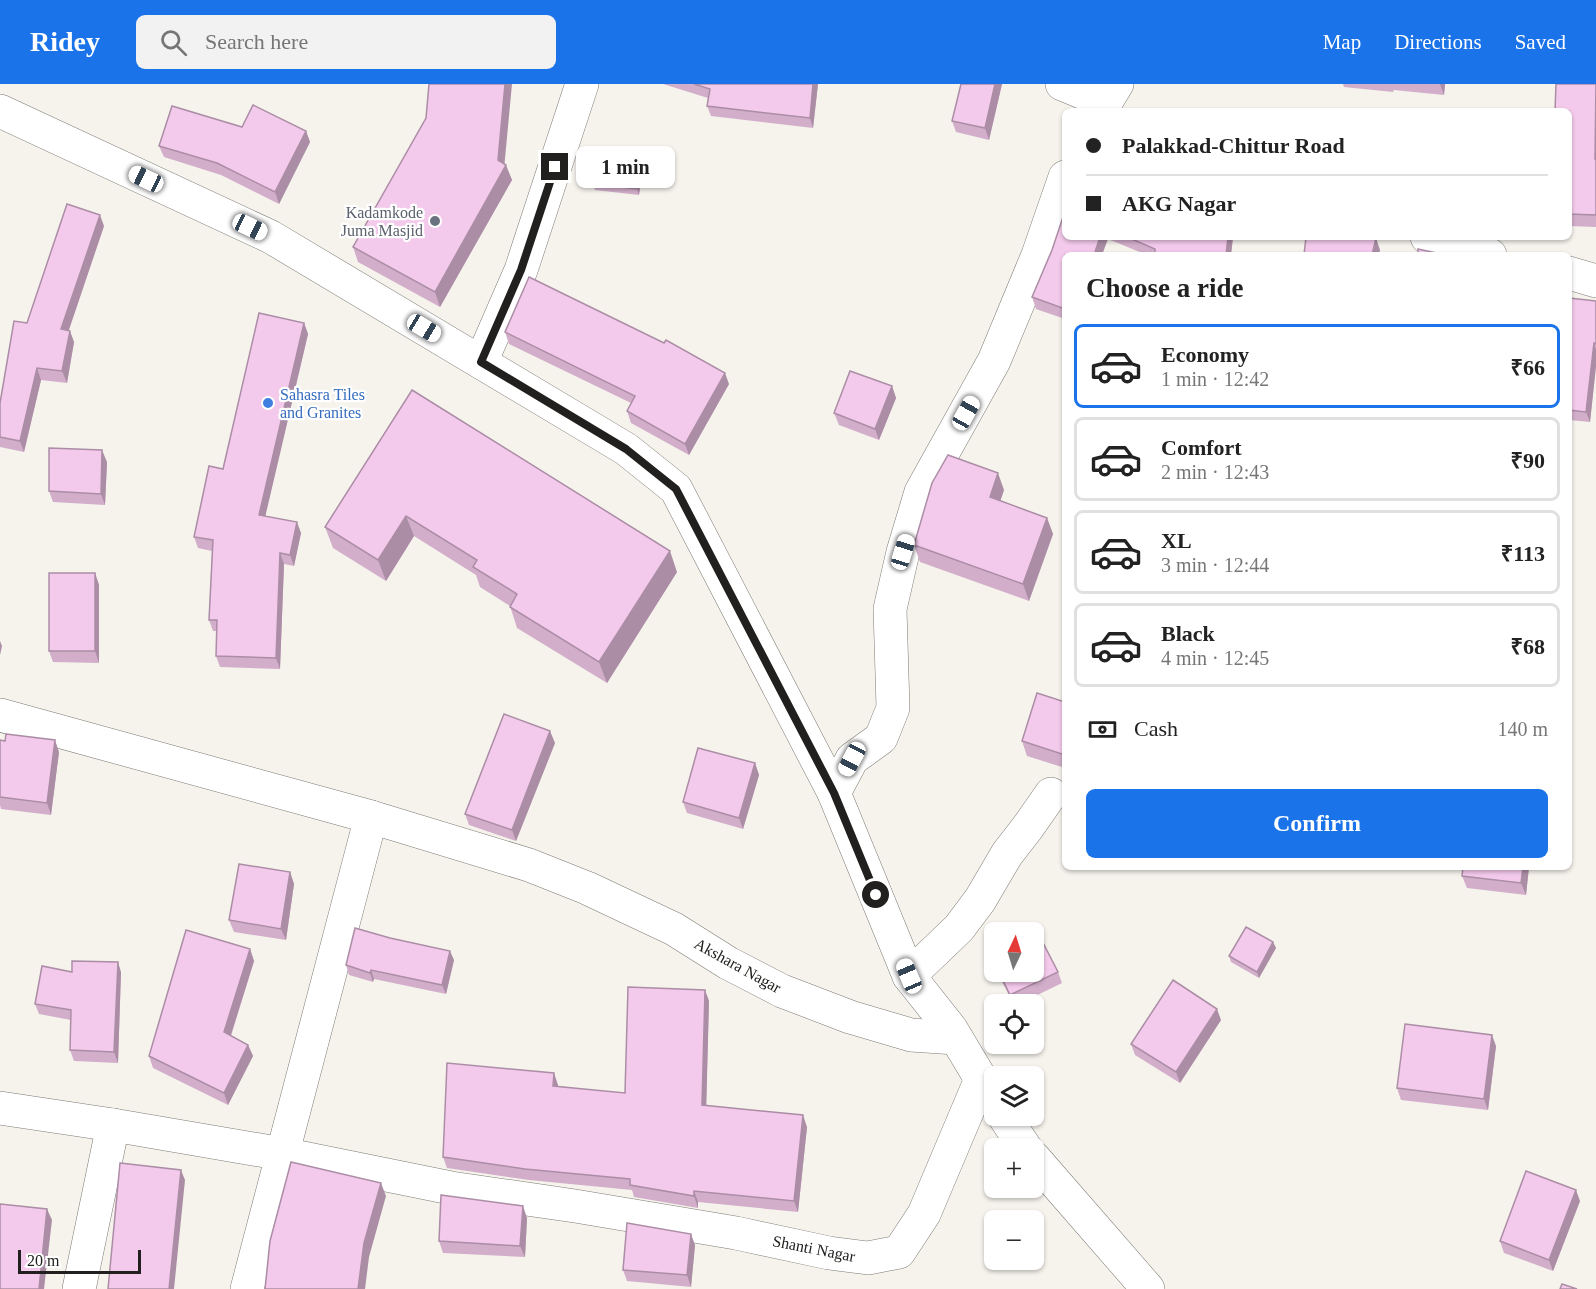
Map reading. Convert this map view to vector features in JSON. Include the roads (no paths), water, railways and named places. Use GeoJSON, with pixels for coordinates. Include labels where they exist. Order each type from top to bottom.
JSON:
{"type":"FeatureCollection","features":[{"type":"Feature","properties":{"kind":"street"},"geometry":{"type":"LineString","coordinates":[[481,362],[521,270],[582,84]]}},
{"type":"Feature","properties":{"kind":"street"},"geometry":{"type":"LineString","coordinates":[[1062,84],[1112,102]]}},
{"type":"Feature","properties":{"kind":"street"},"geometry":{"type":"LineString","coordinates":[[0,111],[271,237],[626,449],[676,489],[834,793],[909,976],[951,1029],[984,1084]]}},
{"type":"Feature","properties":{"kind":"street"},"geometry":{"type":"LineString","coordinates":[[834,793],[852,759],[881,738],[893,708],[890,609],[903,552],[921,492],[994,361],[1038,255],[1062,186]]}},
{"type":"Feature","properties":{"kind":"street"},"geometry":{"type":"LineString","coordinates":[[1435,240],[1476,252]]}},
{"type":"Feature","properties":{"kind":"street"},"geometry":{"type":"LineString","coordinates":[[1572,274],[1596,281]]}},
{"type":"Feature","properties":{"kind":"street","name":"Akshara Nagar"},"geometry":{"type":"LineString","coordinates":[[0,715],[370,817],[529,865],[587,888],[674,929],[728,963],[782,991],[850,1017],[911,1035],[956,1038]]}},
{"type":"Feature","properties":{"kind":"street"},"geometry":{"type":"LineString","coordinates":[[909,976],[959,928],[980,900],[1007,854],[1051,794]]}},
{"type":"Feature","properties":{"kind":"street"},"geometry":{"type":"LineString","coordinates":[[247,1289],[370,817]]}},
{"type":"Feature","properties":{"kind":"street","name":"Shanti Nagar"},"geometry":{"type":"LineString","coordinates":[[0,1108],[284,1154],[451,1188],[736,1233],[829,1253],[868,1258],[899,1252],[924,1214],[984,1098]]}},
{"type":"Feature","properties":{"kind":"street"},"geometry":{"type":"LineString","coordinates":[[79,1289],[113,1125]]}},
{"type":"Feature","properties":{"kind":"street"},"geometry":{"type":"LineString","coordinates":[[1044,1169],[1148,1289]]}},
{"type":"Feature","properties":{"kind":"place","name":"Kadamkode Juma Masjid"},"geometry":{"type":"Point","coordinates":[435,221]}},
{"type":"Feature","properties":{"kind":"place","name":"Sahasra Tiles and Granites"},"geometry":{"type":"Point","coordinates":[268,403]}}]}
